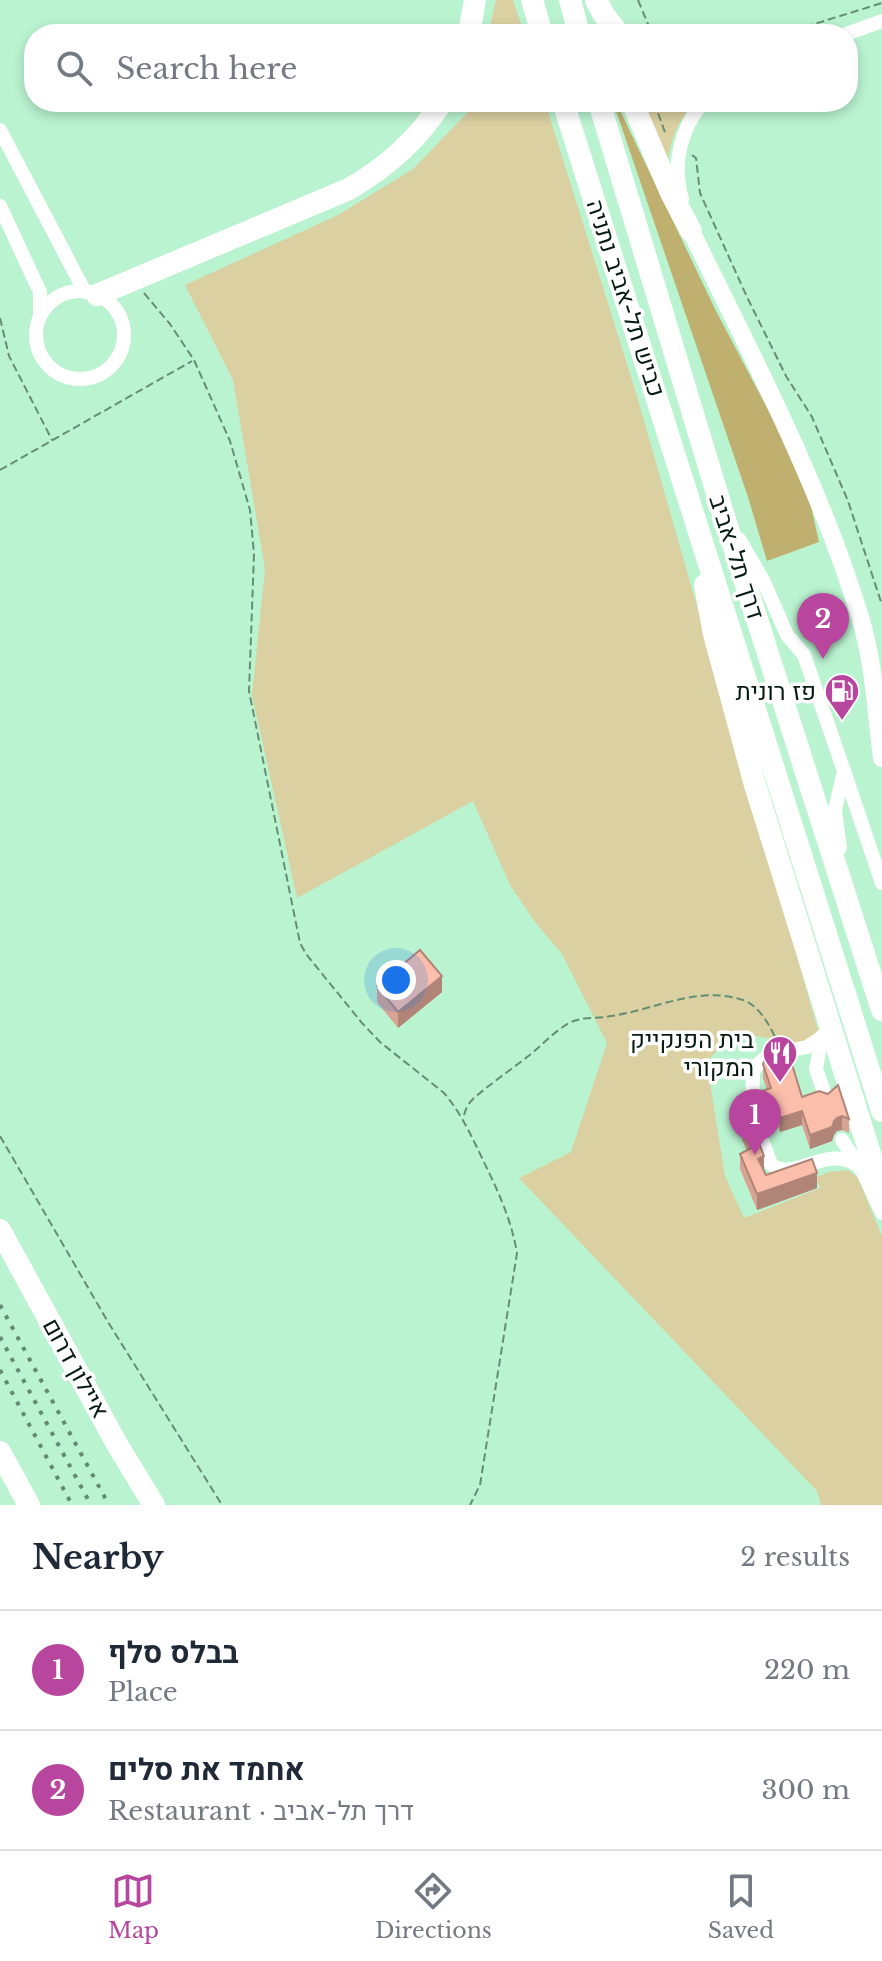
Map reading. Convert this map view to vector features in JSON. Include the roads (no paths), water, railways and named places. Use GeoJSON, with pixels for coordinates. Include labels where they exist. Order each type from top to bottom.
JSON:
{"type":"FeatureCollection","features":[{"type":"Feature","properties":{"kind":"highway"},"geometry":{"type":"LineString","coordinates":[[471,24],[475,0]]}},
{"type":"Feature","properties":{"kind":"highway"},"geometry":{"type":"LineString","coordinates":[[532,0],[539,24]]}},
{"type":"Feature","properties":{"kind":"highway"},"geometry":{"type":"LineString","coordinates":[[570,0],[576,24]]}},
{"type":"Feature","properties":{"kind":"highway"},"geometry":{"type":"LineString","coordinates":[[593,0],[601,24]]}},
{"type":"Feature","properties":{"kind":"highway"},"geometry":{"type":"LineString","coordinates":[[593,0],[611,24]]}},
{"type":"Feature","properties":{"kind":"highway"},"geometry":{"type":"LineString","coordinates":[[91,294],[133,281],[349,189],[398,156],[435,112]]}},
{"type":"Feature","properties":{"kind":"highway","name":"כביש תל-אביב נתניה"},"geometry":{"type":"LineString","coordinates":[[566,112],[688,493]]}},
{"type":"Feature","properties":{"kind":"highway","name":"דרך תל-אביב"},"geometry":{"type":"LineString","coordinates":[[602,112],[722,510],[882,1010]]}},
{"type":"Feature","properties":{"kind":"highway"},"geometry":{"type":"LineString","coordinates":[[636,112],[691,231]]}},
{"type":"Feature","properties":{"kind":"highway"},"geometry":{"type":"LineString","coordinates":[[688,493],[714,634],[755,785],[882,1192]]}},
{"type":"Feature","properties":{"kind":"highway","name":"דרך תל-אביב"},"geometry":{"type":"LineString","coordinates":[[688,493],[882,1111]]}},
{"type":"Feature","properties":{"kind":"highway","name":"איילון דרום"},"geometry":{"type":"LineString","coordinates":[[0,1230],[118,1446],[154,1505]]}},
{"type":"Feature","properties":{"kind":"highway"},"geometry":{"type":"LineString","coordinates":[[0,1452],[29,1505]]}},
{"type":"Feature","properties":{"kind":"main road"},"geometry":{"type":"LineString","coordinates":[[691,231],[800,456],[826,521],[861,622],[871,670],[882,758]]}},
{"type":"Feature","properties":{"kind":"street"},"geometry":{"type":"LineString","coordinates":[[858,30],[882,21]]}},
{"type":"Feature","properties":{"kind":"street"},"geometry":{"type":"LineString","coordinates":[[691,231],[678,187],[679,148],[685,127],[696,112]]}},
{"type":"Feature","properties":{"kind":"street"},"geometry":{"type":"LineString","coordinates":[[0,130],[91,294]]}},
{"type":"Feature","properties":{"kind":"street"},"geometry":{"type":"LineString","coordinates":[[0,206],[40,292],[40,317]]}},
{"type":"Feature","properties":{"kind":"street"},"geometry":{"type":"LineString","coordinates":[[76,291],[104,298],[120,317],[124,338],[116,360],[107,370],[94,377],[70,378],[58,374],[40,355],[36,329],[40,317],[49,304],[61,295],[76,291]]}},
{"type":"Feature","properties":{"kind":"street"},"geometry":{"type":"LineString","coordinates":[[722,510],[763,580],[787,635],[804,655],[882,883]]}},
{"type":"Feature","properties":{"kind":"street"},"geometry":{"type":"LineString","coordinates":[[844,771],[835,810],[856,931]]}},
{"type":"Feature","properties":{"kind":"street"},"geometry":{"type":"LineString","coordinates":[[782,876],[822,1034],[816,1069],[826,1098]]}},
{"type":"Feature","properties":{"kind":"street"},"geometry":{"type":"LineString","coordinates":[[821,1038],[807,1047],[766,1057],[758,1064],[753,1072],[752,1114],[771,1164],[777,1169],[787,1170],[829,1158],[852,1160],[860,1167]]}},
{"type":"Feature","properties":{"kind":"street"},"geometry":{"type":"LineString","coordinates":[[842,1140],[860,1167],[882,1213]]}},
{"type":"Feature","properties":{"kind":"railway"},"geometry":{"type":"LineString","coordinates":[[0,1305],[109,1505]]}},
{"type":"Feature","properties":{"kind":"railway"},"geometry":{"type":"LineString","coordinates":[[0,1337],[91,1505]]}},
{"type":"Feature","properties":{"kind":"railway"},"geometry":{"type":"LineString","coordinates":[[0,1370],[72,1505]]}},
{"type":"Feature","properties":{"kind":"place","name":"אחמד את סלים"},"geometry":{"type":"Point","coordinates":[823,659]}},
{"type":"Feature","properties":{"kind":"place","name":"פז רונית"},"geometry":{"type":"Point","coordinates":[842,722]}},
{"type":"Feature","properties":{"kind":"place","name":"בית הפנקייק המקורי"},"geometry":{"type":"Point","coordinates":[780,1084]}},
{"type":"Feature","properties":{"kind":"place","name":"בבלס סלף"},"geometry":{"type":"Point","coordinates":[755,1155]}}]}
